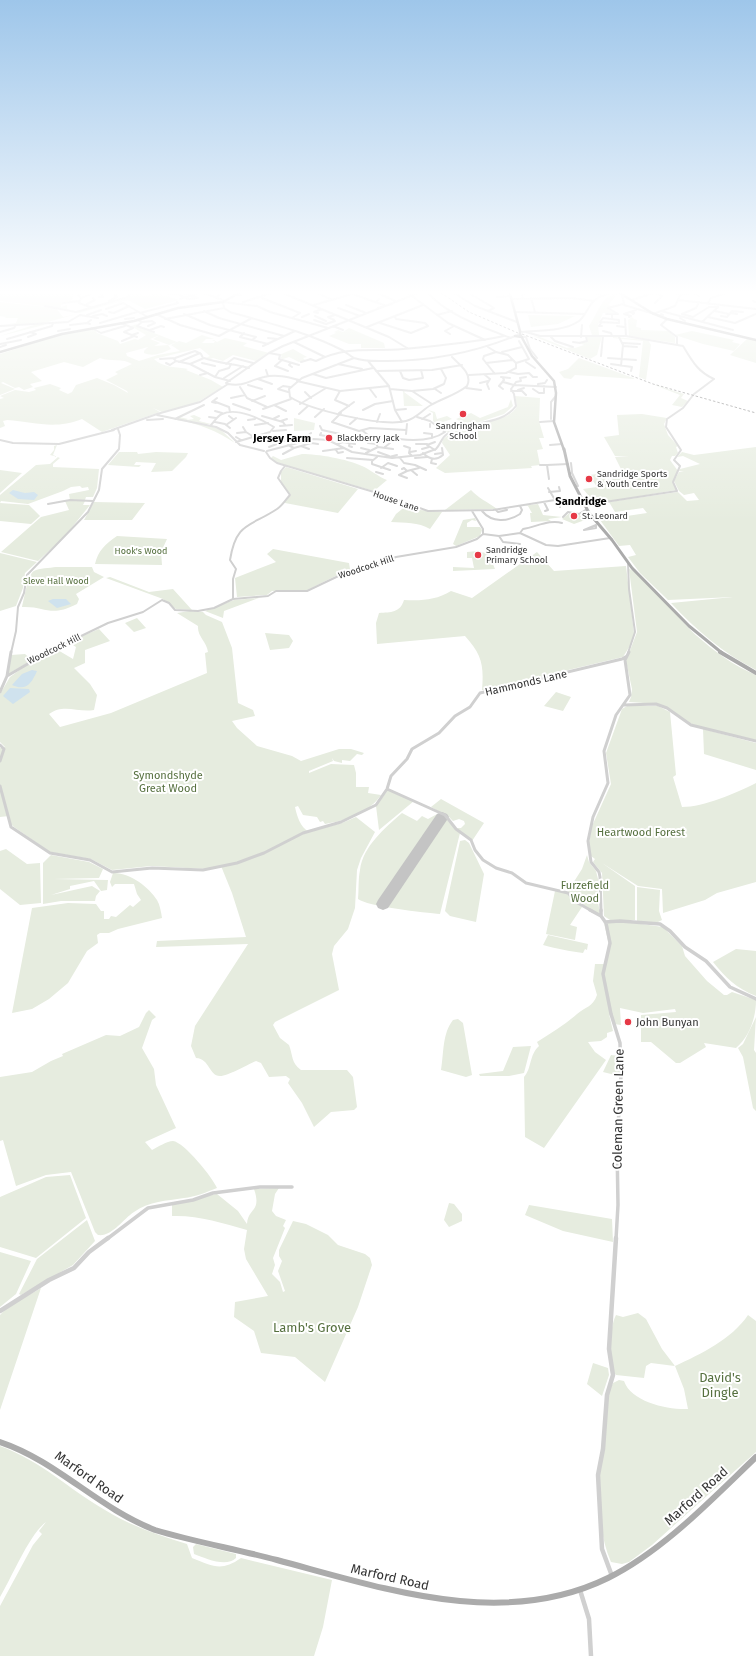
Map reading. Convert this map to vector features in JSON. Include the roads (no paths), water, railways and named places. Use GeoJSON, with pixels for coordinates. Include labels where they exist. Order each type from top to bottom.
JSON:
{"type":"FeatureCollection","features":[{"type":"Feature","properties":{"kind":"main road"},"geometry":{"type":"LineString","coordinates":[[544,367],[548,371],[556,387],[552,420],[582,500],[589,513],[628,563],[696,633],[720,652],[756,673]]}},
{"type":"Feature","properties":{"kind":"main road","name":"Marford Road"},"geometry":{"type":"LineString","coordinates":[[0,1442],[19,1448],[48,1463],[94,1498],[120,1514],[143,1525],[191,1540],[440,1601],[483,1603],[539,1600],[580,1590],[612,1577],[651,1552],[756,1457]]}},
{"type":"Feature","properties":{"kind":"street"},"geometry":{"type":"LineString","coordinates":[[197,367],[215,376],[224,378],[228,384],[240,387],[268,376],[298,380],[340,391],[389,388],[412,392],[435,389],[444,384],[446,381],[441,369]]}},
{"type":"Feature","properties":{"kind":"street"},"geometry":{"type":"LineString","coordinates":[[215,376],[219,371],[229,367]]}},
{"type":"Feature","properties":{"kind":"street"},"geometry":{"type":"LineString","coordinates":[[224,378],[241,367]]}},
{"type":"Feature","properties":{"kind":"street"},"geometry":{"type":"LineString","coordinates":[[0,440],[13,443],[62,443],[112,430],[202,401],[251,367]]}},
{"type":"Feature","properties":{"kind":"street"},"geometry":{"type":"LineString","coordinates":[[279,367],[288,370]]}},
{"type":"Feature","properties":{"kind":"street"},"geometry":{"type":"LineString","coordinates":[[329,367],[298,380],[290,387],[288,392],[291,399],[300,404],[357,418],[377,422],[402,422],[418,417],[432,404],[459,394],[466,388],[469,381],[469,375],[464,367]]}},
{"type":"Feature","properties":{"kind":"street"},"geometry":{"type":"LineString","coordinates":[[352,367],[364,370]]}},
{"type":"Feature","properties":{"kind":"street"},"geometry":{"type":"LineString","coordinates":[[376,371],[441,369],[450,367]]}},
{"type":"Feature","properties":{"kind":"street"},"geometry":{"type":"LineString","coordinates":[[490,367],[495,374]]}},
{"type":"Feature","properties":{"kind":"street"},"geometry":{"type":"LineString","coordinates":[[509,372],[516,367]]}},
{"type":"Feature","properties":{"kind":"street"},"geometry":{"type":"LineString","coordinates":[[585,505],[677,491],[673,482],[680,466],[674,460],[681,450],[679,445],[668,433],[666,423],[667,419],[683,408],[694,394],[714,380],[704,374],[697,367]]}},
{"type":"Feature","properties":{"kind":"street"},"geometry":{"type":"LineString","coordinates":[[223,389],[249,368]]}},
{"type":"Feature","properties":{"kind":"street"},"geometry":{"type":"LineString","coordinates":[[312,374],[326,378],[373,368],[389,388],[395,410],[402,422]]}},
{"type":"Feature","properties":{"kind":"street"},"geometry":{"type":"LineString","coordinates":[[266,370],[268,376]]}},
{"type":"Feature","properties":{"kind":"street"},"geometry":{"type":"LineString","coordinates":[[400,371],[403,378],[409,380],[423,378],[421,370]]}},
{"type":"Feature","properties":{"kind":"street"},"geometry":{"type":"LineString","coordinates":[[469,375],[509,372],[518,374],[530,373],[533,377],[536,377]]}},
{"type":"Feature","properties":{"kind":"street"},"geometry":{"type":"LineString","coordinates":[[200,375],[208,373]]}},
{"type":"Feature","properties":{"kind":"street"},"geometry":{"type":"LineString","coordinates":[[342,374],[346,378]]}},
{"type":"Feature","properties":{"kind":"street"},"geometry":{"type":"LineString","coordinates":[[485,375],[490,379],[488,381],[489,389]]}},
{"type":"Feature","properties":{"kind":"street"},"geometry":{"type":"LineString","coordinates":[[511,391],[516,382],[521,381],[520,378],[526,377]]}},
{"type":"Feature","properties":{"kind":"street"},"geometry":{"type":"LineString","coordinates":[[503,389],[499,386],[502,382],[502,378],[510,378]]}},
{"type":"Feature","properties":{"kind":"street"},"geometry":{"type":"LineString","coordinates":[[258,379],[272,384]]}},
{"type":"Feature","properties":{"kind":"street"},"geometry":{"type":"LineString","coordinates":[[536,380],[538,385]]}},
{"type":"Feature","properties":{"kind":"street"},"geometry":{"type":"LineString","coordinates":[[538,385],[545,383],[546,380]]}},
{"type":"Feature","properties":{"kind":"street"},"geometry":{"type":"LineString","coordinates":[[480,383],[488,381]]}},
{"type":"Feature","properties":{"kind":"street"},"geometry":{"type":"LineString","coordinates":[[502,382],[514,385],[556,387]]}},
{"type":"Feature","properties":{"kind":"street"},"geometry":{"type":"LineString","coordinates":[[248,384],[262,389]]}},
{"type":"Feature","properties":{"kind":"street"},"geometry":{"type":"LineString","coordinates":[[288,392],[278,389],[283,386],[290,387]]}},
{"type":"Feature","properties":{"kind":"street"},"geometry":{"type":"LineString","coordinates":[[544,386],[545,390]]}},
{"type":"Feature","properties":{"kind":"street"},"geometry":{"type":"LineString","coordinates":[[240,387],[245,395],[252,401],[267,407]]}},
{"type":"Feature","properties":{"kind":"street"},"geometry":{"type":"LineString","coordinates":[[300,404],[326,388]]}},
{"type":"Feature","properties":{"kind":"street"},"geometry":{"type":"LineString","coordinates":[[466,388],[481,390]]}},
{"type":"Feature","properties":{"kind":"street"},"geometry":{"type":"LineString","coordinates":[[511,391],[524,388]]}},
{"type":"Feature","properties":{"kind":"street"},"geometry":{"type":"LineString","coordinates":[[370,389],[376,397]]}},
{"type":"Feature","properties":{"kind":"street"},"geometry":{"type":"LineString","coordinates":[[435,389],[441,393]]}},
{"type":"Feature","properties":{"kind":"street"},"geometry":{"type":"LineString","coordinates":[[533,389],[537,390],[537,393],[544,393],[545,390],[549,390]]}},
{"type":"Feature","properties":{"kind":"street"},"geometry":{"type":"LineString","coordinates":[[518,390],[526,395]]}},
{"type":"Feature","properties":{"kind":"street"},"geometry":{"type":"LineString","coordinates":[[335,400],[340,391]]}},
{"type":"Feature","properties":{"kind":"street"},"geometry":{"type":"LineString","coordinates":[[269,447],[275,446],[292,438],[324,439],[350,451],[366,453],[376,457],[400,458],[412,456],[435,450],[439,447],[442,439],[449,434],[510,413],[516,404],[514,394],[511,391]]}},
{"type":"Feature","properties":{"kind":"street"},"geometry":{"type":"LineString","coordinates":[[305,392],[311,398]]}},
{"type":"Feature","properties":{"kind":"street"},"geometry":{"type":"LineString","coordinates":[[412,392],[432,404]]}},
{"type":"Feature","properties":{"kind":"street"},"geometry":{"type":"LineString","coordinates":[[231,398],[245,395]]}},
{"type":"Feature","properties":{"kind":"street"},"geometry":{"type":"LineString","coordinates":[[252,401],[265,396]]}},
{"type":"Feature","properties":{"kind":"street"},"geometry":{"type":"LineString","coordinates":[[540,422],[552,420],[551,402],[554,396]]}},
{"type":"Feature","properties":{"kind":"street"},"geometry":{"type":"LineString","coordinates":[[213,401],[217,398]]}},
{"type":"Feature","properties":{"kind":"street"},"geometry":{"type":"LineString","coordinates":[[263,409],[291,399]]}},
{"type":"Feature","properties":{"kind":"street"},"geometry":{"type":"LineString","coordinates":[[208,400],[223,403],[229,407],[230,412]]}},
{"type":"Feature","properties":{"kind":"street"},"geometry":{"type":"LineString","coordinates":[[330,400],[335,400],[348,406]]}},
{"type":"Feature","properties":{"kind":"street"},"geometry":{"type":"LineString","coordinates":[[213,401],[216,404]]}},
{"type":"Feature","properties":{"kind":"street"},"geometry":{"type":"LineString","coordinates":[[363,410],[378,403],[393,401]]}},
{"type":"Feature","properties":{"kind":"street"},"geometry":{"type":"LineString","coordinates":[[354,402],[340,413],[332,422],[363,431],[371,435],[432,438],[442,436],[444,432]]}},
{"type":"Feature","properties":{"kind":"street"},"geometry":{"type":"LineString","coordinates":[[220,406],[223,403]]}},
{"type":"Feature","properties":{"kind":"street"},"geometry":{"type":"LineString","coordinates":[[229,407],[234,404],[249,410],[244,412]]}},
{"type":"Feature","properties":{"kind":"street"},"geometry":{"type":"LineString","coordinates":[[175,419],[204,405]]}},
{"type":"Feature","properties":{"kind":"street"},"geometry":{"type":"LineString","coordinates":[[274,405],[286,411]]}},
{"type":"Feature","properties":{"kind":"street"},"geometry":{"type":"LineString","coordinates":[[299,414],[308,406]]}},
{"type":"Feature","properties":{"kind":"street"},"geometry":{"type":"LineString","coordinates":[[315,417],[324,409]]}},
{"type":"Feature","properties":{"kind":"street"},"geometry":{"type":"LineString","coordinates":[[395,410],[406,410]]}},
{"type":"Feature","properties":{"kind":"street"},"geometry":{"type":"LineString","coordinates":[[215,411],[222,413],[239,413],[263,421],[274,427],[273,430],[278,433],[286,430]]}},
{"type":"Feature","properties":{"kind":"street"},"geometry":{"type":"LineString","coordinates":[[211,425],[222,413]]}},
{"type":"Feature","properties":{"kind":"street"},"geometry":{"type":"LineString","coordinates":[[267,413],[262,416],[281,421],[285,425]]}},
{"type":"Feature","properties":{"kind":"street"},"geometry":{"type":"LineString","coordinates":[[377,422],[380,414]]}},
{"type":"Feature","properties":{"kind":"street"},"geometry":{"type":"LineString","coordinates":[[422,419],[430,414]]}},
{"type":"Feature","properties":{"kind":"street","name":"House Lane"},"geometry":{"type":"LineString","coordinates":[[158,415],[165,418],[211,425],[224,431],[236,442],[246,447],[266,452],[271,460],[285,466],[388,496],[424,510],[496,510],[498,512],[503,512],[507,510],[506,508],[520,506]]}},
{"type":"Feature","properties":{"kind":"street"},"geometry":{"type":"LineString","coordinates":[[226,425],[234,419],[229,416]]}},
{"type":"Feature","properties":{"kind":"street"},"geometry":{"type":"LineString","coordinates":[[273,419],[279,416]]}},
{"type":"Feature","properties":{"kind":"street"},"geometry":{"type":"LineString","coordinates":[[209,417],[216,418]]}},
{"type":"Feature","properties":{"kind":"street"},"geometry":{"type":"LineString","coordinates":[[418,417],[433,423],[444,432]]}},
{"type":"Feature","properties":{"kind":"street"},"geometry":{"type":"LineString","coordinates":[[147,420],[165,418]]}},
{"type":"Feature","properties":{"kind":"street"},"geometry":{"type":"LineString","coordinates":[[263,421],[267,418]]}},
{"type":"Feature","properties":{"kind":"street"},"geometry":{"type":"LineString","coordinates":[[350,424],[357,418]]}},
{"type":"Feature","properties":{"kind":"street"},"geometry":{"type":"LineString","coordinates":[[248,420],[255,419]]}},
{"type":"Feature","properties":{"kind":"street"},"geometry":{"type":"LineString","coordinates":[[281,421],[285,419]]}},
{"type":"Feature","properties":{"kind":"street"},"geometry":{"type":"LineString","coordinates":[[215,422],[222,423],[230,428]]}},
{"type":"Feature","properties":{"kind":"street"},"geometry":{"type":"LineString","coordinates":[[219,426],[222,423]]}},
{"type":"Feature","properties":{"kind":"street"},"geometry":{"type":"LineString","coordinates":[[255,425],[264,427],[268,423]]}},
{"type":"Feature","properties":{"kind":"street"},"geometry":{"type":"LineString","coordinates":[[280,426],[292,424]]}},
{"type":"Feature","properties":{"kind":"street"},"geometry":{"type":"LineString","coordinates":[[406,434],[407,424]]}},
{"type":"Feature","properties":{"kind":"street"},"geometry":{"type":"LineString","coordinates":[[320,426],[321,430],[349,436]]}},
{"type":"Feature","properties":{"kind":"street"},"geometry":{"type":"LineString","coordinates":[[243,427],[246,432]]}},
{"type":"Feature","properties":{"kind":"street"},"geometry":{"type":"LineString","coordinates":[[363,431],[367,427],[406,430]]}},
{"type":"Feature","properties":{"kind":"street"},"geometry":{"type":"LineString","coordinates":[[0,692],[7,676],[16,631],[18,607],[24,594],[27,575],[80,522],[93,501],[99,490],[102,469],[119,449],[120,435],[117,428]]}},
{"type":"Feature","properties":{"kind":"street"},"geometry":{"type":"LineString","coordinates":[[236,442],[262,435],[273,430]]}},
{"type":"Feature","properties":{"kind":"street"},"geometry":{"type":"LineString","coordinates":[[238,433],[254,431]]}},
{"type":"Feature","properties":{"kind":"street"},"geometry":{"type":"LineString","coordinates":[[438,431],[449,434]]}},
{"type":"Feature","properties":{"kind":"street"},"geometry":{"type":"LineString","coordinates":[[249,432],[254,437]]}},
{"type":"Feature","properties":{"kind":"street"},"geometry":{"type":"LineString","coordinates":[[324,439],[330,433]]}},
{"type":"Feature","properties":{"kind":"street"},"geometry":{"type":"LineString","coordinates":[[424,433],[432,434],[432,438]]}},
{"type":"Feature","properties":{"kind":"street"},"geometry":{"type":"LineString","coordinates":[[266,452],[278,449],[308,437],[311,434]]}},
{"type":"Feature","properties":{"kind":"street"},"geometry":{"type":"LineString","coordinates":[[320,434],[326,436]]}},
{"type":"Feature","properties":{"kind":"street"},"geometry":{"type":"LineString","coordinates":[[236,437],[241,440]]}},
{"type":"Feature","properties":{"kind":"street"},"geometry":{"type":"LineString","coordinates":[[254,444],[262,441],[264,438],[269,438]]}},
{"type":"Feature","properties":{"kind":"street"},"geometry":{"type":"LineString","coordinates":[[337,444],[360,440]]}},
{"type":"Feature","properties":{"kind":"street"},"geometry":{"type":"LineString","coordinates":[[350,442],[349,445],[352,447]]}},
{"type":"Feature","properties":{"kind":"street"},"geometry":{"type":"LineString","coordinates":[[368,442],[376,444],[378,447]]}},
{"type":"Feature","properties":{"kind":"street"},"geometry":{"type":"LineString","coordinates":[[416,444],[435,442]]}},
{"type":"Feature","properties":{"kind":"street"},"geometry":{"type":"LineString","coordinates":[[282,454],[294,448],[311,443],[318,444]]}},
{"type":"Feature","properties":{"kind":"street"},"geometry":{"type":"LineString","coordinates":[[385,447],[390,443]]}},
{"type":"Feature","properties":{"kind":"street"},"geometry":{"type":"LineString","coordinates":[[427,444],[435,450]]}},
{"type":"Feature","properties":{"kind":"street"},"geometry":{"type":"LineString","coordinates":[[550,445],[562,444]]}},
{"type":"Feature","properties":{"kind":"street"},"geometry":{"type":"LineString","coordinates":[[288,445],[294,448]]}},
{"type":"Feature","properties":{"kind":"street"},"geometry":{"type":"LineString","coordinates":[[275,446],[278,449]]}},
{"type":"Feature","properties":{"kind":"street"},"geometry":{"type":"LineString","coordinates":[[301,446],[310,449]]}},
{"type":"Feature","properties":{"kind":"street"},"geometry":{"type":"LineString","coordinates":[[330,446],[332,450]]}},
{"type":"Feature","properties":{"kind":"street"},"geometry":{"type":"LineString","coordinates":[[406,446],[410,449],[409,452],[412,456]]}},
{"type":"Feature","properties":{"kind":"street"},"geometry":{"type":"LineString","coordinates":[[366,453],[369,450],[378,447],[393,449]]}},
{"type":"Feature","properties":{"kind":"street"},"geometry":{"type":"LineString","coordinates":[[422,449],[429,447]]}},
{"type":"Feature","properties":{"kind":"street"},"geometry":{"type":"LineString","coordinates":[[323,451],[344,448]]}},
{"type":"Feature","properties":{"kind":"street"},"geometry":{"type":"LineString","coordinates":[[361,448],[369,450]]}},
{"type":"Feature","properties":{"kind":"street"},"geometry":{"type":"LineString","coordinates":[[423,453],[432,459],[440,458],[442,448]]}},
{"type":"Feature","properties":{"kind":"street"},"geometry":{"type":"LineString","coordinates":[[336,450],[338,453],[343,452]]}},
{"type":"Feature","properties":{"kind":"street"},"geometry":{"type":"LineString","coordinates":[[289,451],[293,453]]}},
{"type":"Feature","properties":{"kind":"street"},"geometry":{"type":"LineString","coordinates":[[405,454],[416,451]]}},
{"type":"Feature","properties":{"kind":"street"},"geometry":{"type":"LineString","coordinates":[[378,452],[389,457],[397,454]]}},
{"type":"Feature","properties":{"kind":"street"},"geometry":{"type":"LineString","coordinates":[[435,454],[442,453]]}},
{"type":"Feature","properties":{"kind":"street"},"geometry":{"type":"LineString","coordinates":[[354,454],[348,458],[373,460],[376,457]]}},
{"type":"Feature","properties":{"kind":"street"},"geometry":{"type":"LineString","coordinates":[[415,458],[427,457]]}},
{"type":"Feature","properties":{"kind":"street"},"geometry":{"type":"LineString","coordinates":[[400,458],[404,463],[416,465],[419,468],[426,470]]}},
{"type":"Feature","properties":{"kind":"street"},"geometry":{"type":"LineString","coordinates":[[432,459],[431,463],[436,464]]}},
{"type":"Feature","properties":{"kind":"street"},"geometry":{"type":"LineString","coordinates":[[373,460],[372,462],[374,465]]}},
{"type":"Feature","properties":{"kind":"street"},"geometry":{"type":"LineString","coordinates":[[381,468],[388,463],[397,466]]}},
{"type":"Feature","properties":{"kind":"street"},"geometry":{"type":"LineString","coordinates":[[374,465],[389,470],[383,474],[376,472]]}},
{"type":"Feature","properties":{"kind":"street"},"geometry":{"type":"LineString","coordinates":[[370,468],[374,465]]}},
{"type":"Feature","properties":{"kind":"street"},"geometry":{"type":"LineString","coordinates":[[540,465],[569,465]]}},
{"type":"Feature","properties":{"kind":"street"},"geometry":{"type":"LineString","coordinates":[[547,465],[549,479]]}},
{"type":"Feature","properties":{"kind":"street"},"geometry":{"type":"LineString","coordinates":[[234,599],[233,579],[236,569],[230,560],[233,544],[245,525],[279,508],[290,495],[279,484],[279,472],[285,466]]}},
{"type":"Feature","properties":{"kind":"street"},"geometry":{"type":"LineString","coordinates":[[402,469],[404,468],[406,471]]}},
{"type":"Feature","properties":{"kind":"street"},"geometry":{"type":"LineString","coordinates":[[395,478],[400,476],[401,473],[419,468]]}},
{"type":"Feature","properties":{"kind":"street"},"geometry":{"type":"LineString","coordinates":[[411,470],[417,475]]}},
{"type":"Feature","properties":{"kind":"street"},"geometry":{"type":"LineString","coordinates":[[400,476],[407,478]]}},
{"type":"Feature","properties":{"kind":"street"},"geometry":{"type":"LineString","coordinates":[[550,492],[560,491],[559,487]]}},
{"type":"Feature","properties":{"kind":"street"},"geometry":{"type":"LineString","coordinates":[[548,488],[555,500]]}},
{"type":"Feature","properties":{"kind":"street"},"geometry":{"type":"LineString","coordinates":[[48,504],[70,500],[93,501]]}},
{"type":"Feature","properties":{"kind":"street"},"geometry":{"type":"LineString","coordinates":[[482,511],[491,518],[508,520],[520,514],[522,510],[520,506],[555,500],[582,500]]}},
{"type":"Feature","properties":{"kind":"street"},"geometry":{"type":"LineString","coordinates":[[568,500],[570,508]]}},
{"type":"Feature","properties":{"kind":"street"},"geometry":{"type":"LineString","coordinates":[[544,502],[548,510],[545,511]]}},
{"type":"Feature","properties":{"kind":"street"},"geometry":{"type":"LineString","coordinates":[[560,507],[559,505],[569,504]]}},
{"type":"Feature","properties":{"kind":"street"},"geometry":{"type":"LineString","coordinates":[[563,516],[569,511],[580,514],[590,505]]}},
{"type":"Feature","properties":{"kind":"street"},"geometry":{"type":"LineString","coordinates":[[472,511],[483,529],[483,534],[499,536],[520,533],[522,530],[535,528],[544,523],[558,521],[563,523]]}},
{"type":"Feature","properties":{"kind":"street"},"geometry":{"type":"LineString","coordinates":[[583,512],[589,513]]}},
{"type":"Feature","properties":{"kind":"street"},"geometry":{"type":"LineString","coordinates":[[594,518],[592,519],[596,525]]}},
{"type":"Feature","properties":{"kind":"street"},"geometry":{"type":"LineString","coordinates":[[508,520],[511,524]]}},
{"type":"Feature","properties":{"kind":"street"},"geometry":{"type":"LineString","coordinates":[[596,525],[596,528],[584,530],[593,527],[596,525]]}},
{"type":"Feature","properties":{"kind":"street"},"geometry":{"type":"LineString","coordinates":[[520,533],[546,545],[558,546],[610,538]]}},
{"type":"Feature","properties":{"kind":"street","name":"Woodcock Hill"},"geometry":{"type":"LineString","coordinates":[[7,676],[25,664],[70,640],[108,623],[143,612],[162,600],[169,603],[175,610],[196,612],[214,608],[234,599],[268,596],[276,591],[309,590],[351,570],[367,568],[396,557],[457,547],[476,540],[483,534]]}},
{"type":"Feature","properties":{"kind":"street"},"geometry":{"type":"LineString","coordinates":[[499,536],[503,542],[520,544]]}},
{"type":"Feature","properties":{"kind":"street"},"geometry":{"type":"LineString","coordinates":[[627,703],[630,695],[630,688],[623,660],[627,656],[633,642],[635,632],[629,589],[628,563]]}},
{"type":"Feature","properties":{"kind":"street","name":"Hammonds Lane"},"geometry":{"type":"LineString","coordinates":[[0,786],[12,827],[50,853],[90,860],[112,872],[152,868],[203,870],[237,863],[264,853],[302,833],[341,822],[362,814],[378,803],[387,789],[391,776],[407,759],[414,747],[439,733],[455,716],[470,707],[480,693],[623,660]]}},
{"type":"Feature","properties":{"kind":"street"},"geometry":{"type":"LineString","coordinates":[[601,916],[600,877],[599,872],[591,862],[588,841],[592,817],[601,802],[608,783],[604,750],[616,715],[623,705],[627,703],[656,704],[667,708],[691,725],[756,741]]}},
{"type":"Feature","properties":{"kind":"street"},"geometry":{"type":"LineString","coordinates":[[0,745],[4,749],[0,761]]}},
{"type":"Feature","properties":{"kind":"street"},"geometry":{"type":"LineString","coordinates":[[387,789],[445,815],[456,829],[471,840],[483,860],[496,868],[512,873],[526,883],[568,893],[576,902],[601,916]]}},
{"type":"Feature","properties":{"kind":"street","name":"Coleman Green Lane"},"geometry":{"type":"LineString","coordinates":[[601,916],[605,922],[610,943],[603,974],[614,1025],[620,1043],[621,1075],[617,1146],[618,1205],[609,1349],[613,1375],[607,1396],[603,1449],[598,1475],[602,1549],[612,1577]]}},
{"type":"Feature","properties":{"kind":"street"},"geometry":{"type":"LineString","coordinates":[[605,922],[620,921],[660,924],[665,926],[685,947],[706,961],[730,987],[756,999]]}},
{"type":"Feature","properties":{"kind":"street"},"geometry":{"type":"LineString","coordinates":[[0,1311],[7,1305],[24,1297],[49,1280],[74,1268],[89,1252],[148,1208],[193,1200],[213,1193],[260,1187],[292,1187]]}},
{"type":"Feature","properties":{"kind":"street"},"geometry":{"type":"LineString","coordinates":[[580,1590],[588,1619],[591,1656]]}},
{"type":"Feature","properties":{"kind":"water"},"geometry":{"type":"Polygon","coordinates":[[[13,490],[25,493],[34,492],[38,495],[34,500],[18,499],[9,493],[13,490]]]}},
{"type":"Feature","properties":{"kind":"water"},"geometry":{"type":"Polygon","coordinates":[[[53,599],[66,599],[71,604],[57,608],[48,601],[53,599]]]}},
{"type":"Feature","properties":{"kind":"water"},"geometry":{"type":"Polygon","coordinates":[[[32,670],[37,671],[28,685],[25,687],[17,687],[12,685],[22,674],[32,670]]]}},
{"type":"Feature","properties":{"kind":"water"},"geometry":{"type":"Polygon","coordinates":[[[10,688],[29,689],[30,692],[13,704],[3,696],[10,688]]]}},
{"type":"Feature","properties":{"kind":"railway"},"geometry":{"type":"LineString","coordinates":[[609,367],[653,384],[756,413]]}},
{"type":"Feature","properties":{"kind":"place","name":"Sandringham School"},"geometry":{"type":"Point","coordinates":[463,414]}},
{"type":"Feature","properties":{"kind":"place","name":"Blackberry Jack"},"geometry":{"type":"Point","coordinates":[329,438]}},
{"type":"Feature","properties":{"kind":"place","name":"Sandridge Sports & Youth Centre"},"geometry":{"type":"Point","coordinates":[589,479]}},
{"type":"Feature","properties":{"kind":"place","name":"St. Leonard"},"geometry":{"type":"Point","coordinates":[574,516]}},
{"type":"Feature","properties":{"kind":"place","name":"Sandridge Primary School"},"geometry":{"type":"Point","coordinates":[478,555]}},
{"type":"Feature","properties":{"kind":"place","name":"John Bunyan"},"geometry":{"type":"Point","coordinates":[628,1022]}},
{"type":"Feature","properties":{"kind":"district","name":"Jersey Farm"},"geometry":{"type":"Point","coordinates":[282,438]}},
{"type":"Feature","properties":{"kind":"district","name":"Sandridge"},"geometry":{"type":"Point","coordinates":[581,501]}},
{"type":"Feature","properties":{"kind":"park label","name":"Hook's Wood"},"geometry":{"type":"Point","coordinates":[141,551]}},
{"type":"Feature","properties":{"kind":"park label","name":"Sleve Hall Wood"},"geometry":{"type":"Point","coordinates":[56,581]}},
{"type":"Feature","properties":{"kind":"park label","name":"Symondshyde Great Wood"},"geometry":{"type":"Point","coordinates":[168,781]}},
{"type":"Feature","properties":{"kind":"park label","name":"Heartwood Forest"},"geometry":{"type":"Point","coordinates":[641,832]}},
{"type":"Feature","properties":{"kind":"park label","name":"Furzefield Wood"},"geometry":{"type":"Point","coordinates":[585,891]}},
{"type":"Feature","properties":{"kind":"park label","name":"Lamb's Grove"},"geometry":{"type":"Point","coordinates":[312,1327]}},
{"type":"Feature","properties":{"kind":"park label","name":"David's Dingle"},"geometry":{"type":"Point","coordinates":[720,1384]}}]}
